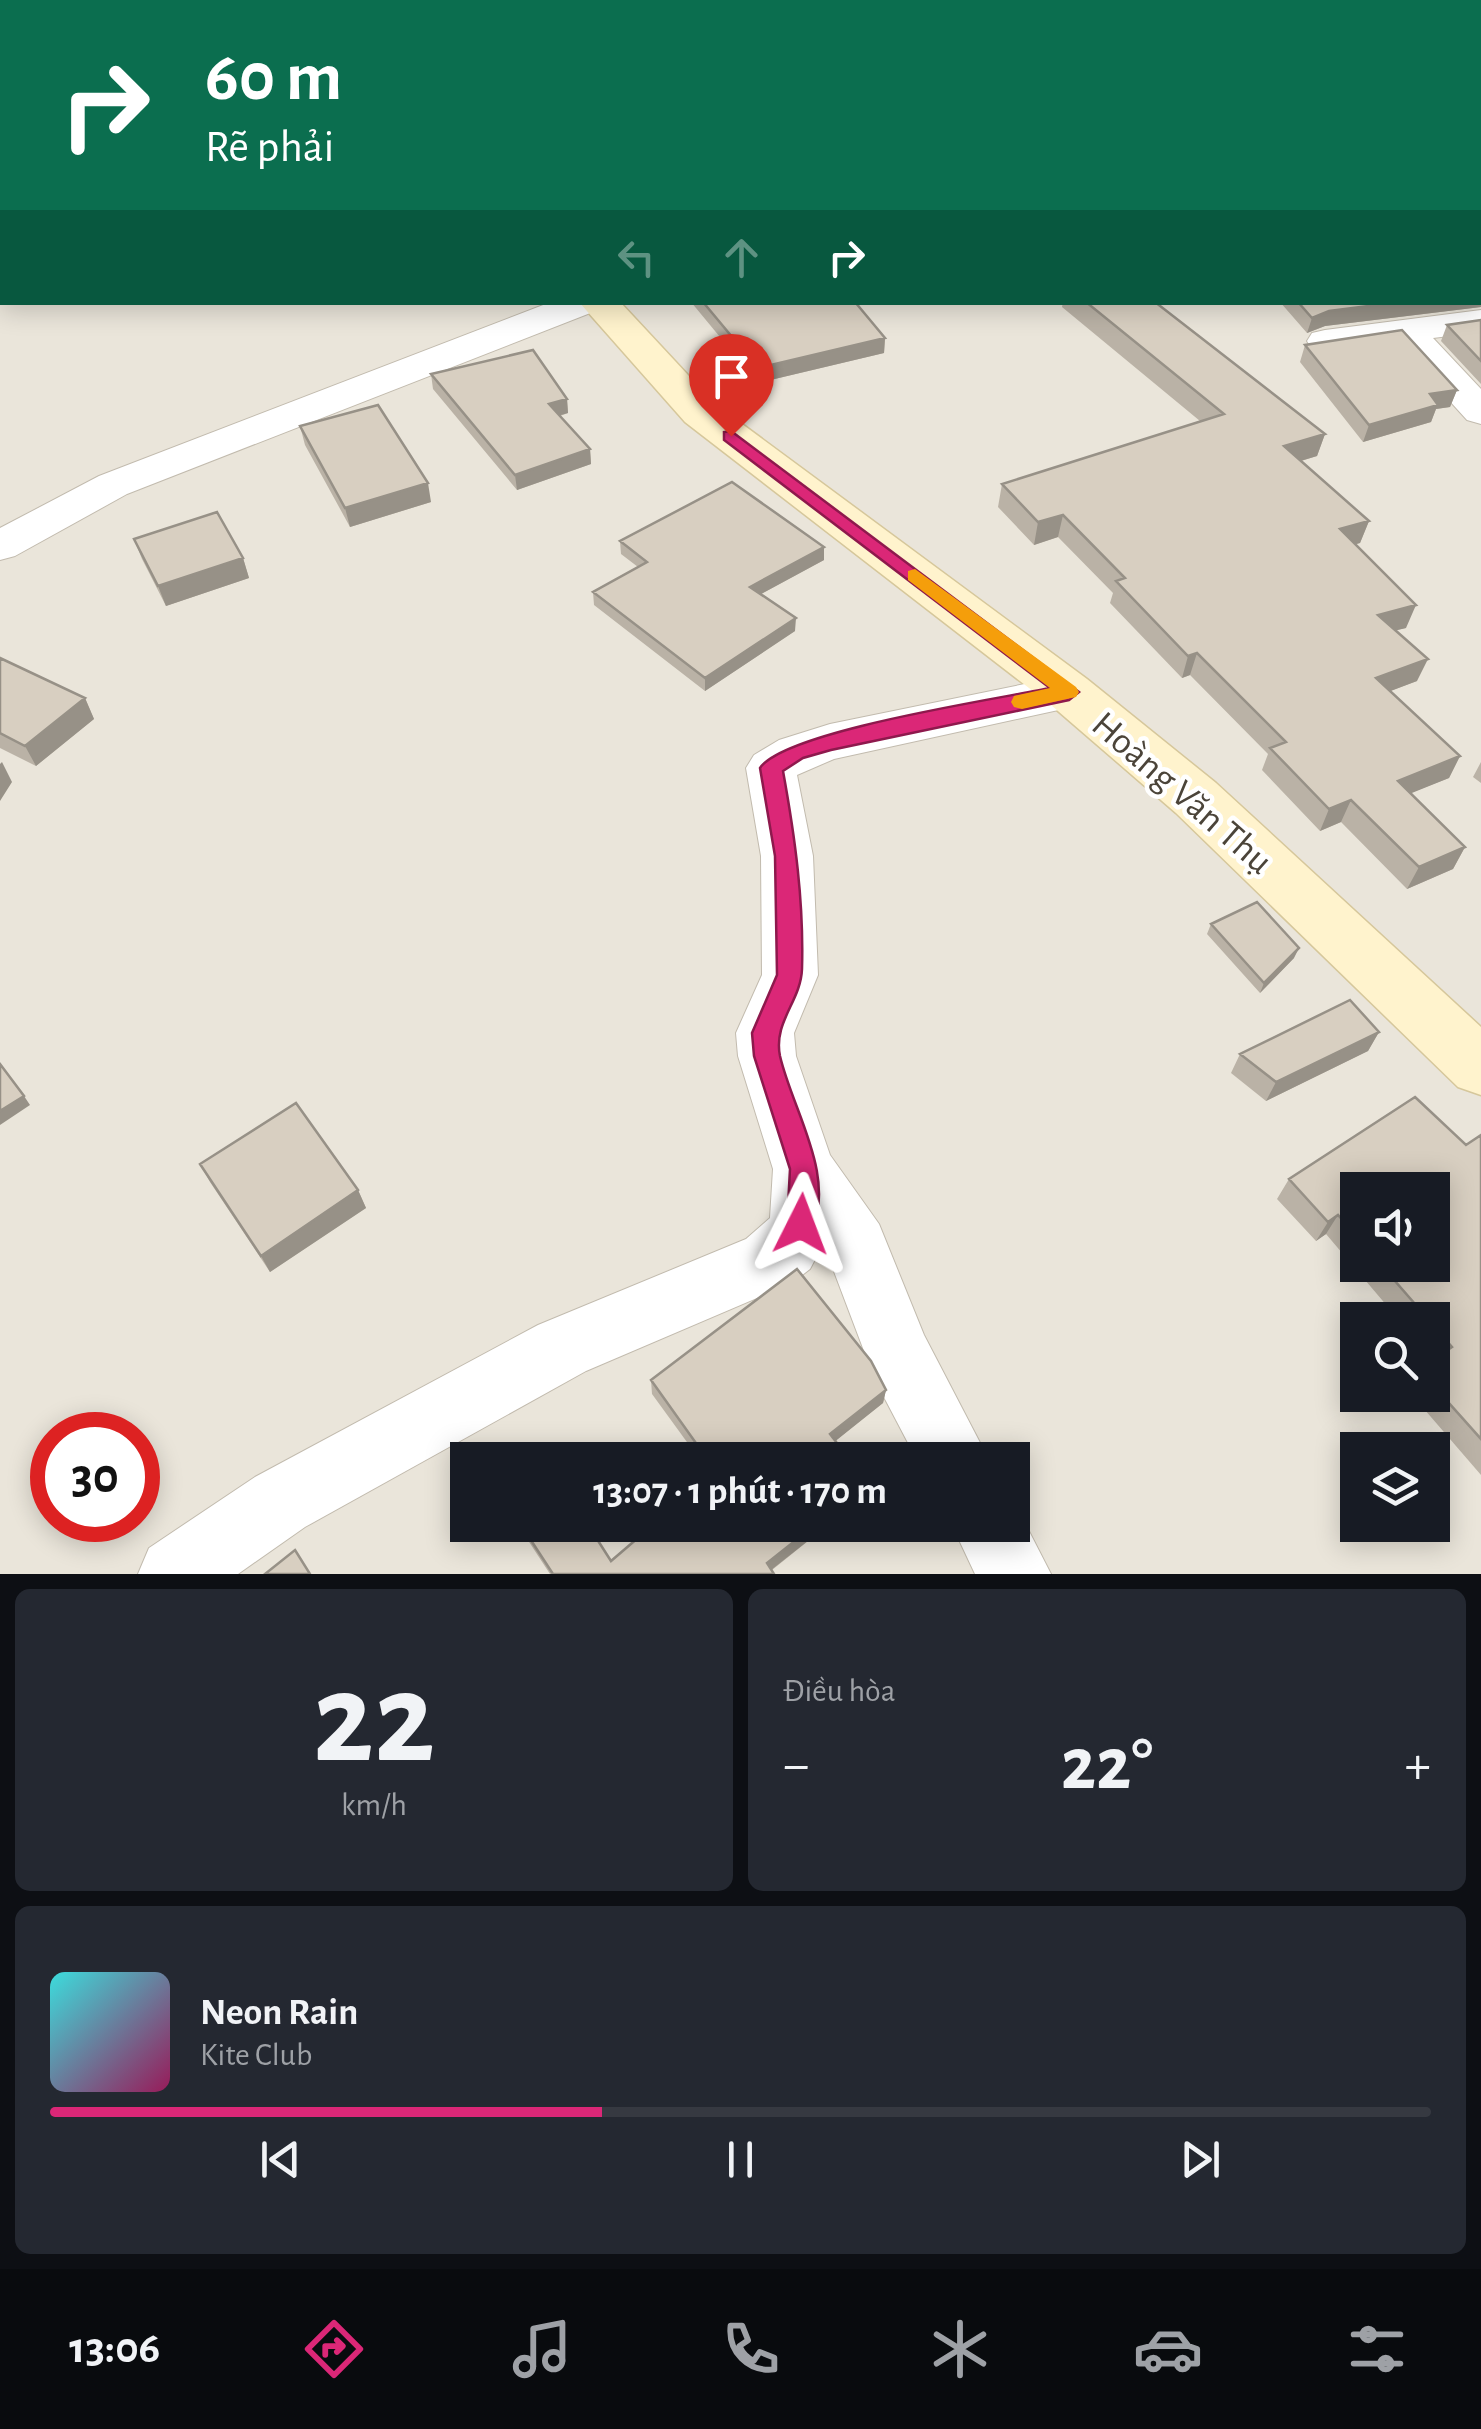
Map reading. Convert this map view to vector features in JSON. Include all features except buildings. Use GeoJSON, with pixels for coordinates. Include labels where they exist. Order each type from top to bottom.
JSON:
{"type":"FeatureCollection","features":[{"type":"Feature","properties":{"kind":"main road","name":"Hoàng Văn Thụ"},"geometry":{"type":"LineString","coordinates":[[601,305],[700,413],[1069,692],[1196,798],[1481,1067]]}},
{"type":"Feature","properties":{"kind":"street"},"geometry":{"type":"LineString","coordinates":[[0,546],[113,485],[577,305]]}},
{"type":"Feature","properties":{"kind":"street"},"geometry":{"type":"LineString","coordinates":[[1325,341],[1481,321]]}},
{"type":"Feature","properties":{"kind":"street"},"geometry":{"type":"LineString","coordinates":[[1406,332],[1481,412]]}},
{"type":"Feature","properties":{"kind":"street"},"geometry":{"type":"LineString","coordinates":[[944,1442],[899,1356],[856,1245],[804,1169],[767,1056],[765,1033],[790,975],[786,856],[771,768],[796,752],[830,742],[1069,692]]}},
{"type":"Feature","properties":{"kind":"street"},"geometry":{"type":"LineString","coordinates":[[175,1574],[280,1502],[562,1348],[769,1261],[787,1248],[801,1224],[804,1169]]}},
{"type":"Feature","properties":{"kind":"street"},"geometry":{"type":"LineString","coordinates":[[997,1542],[1014,1574]]}},
{"type":"Feature","properties":{"kind":"shaded area"},"geometry":{"type":"Polygon","coordinates":[[[0,305],[1481,305],[1481,1574],[0,1574],[0,305]]]}},
{"type":"Feature","properties":{"kind":"slow traffic"},"geometry":{"type":"LineString","coordinates":[[915,576],[1069,692],[1022,702]]}},
{"type":"Feature","properties":{"kind":"route"},"geometry":{"type":"LineString","coordinates":[[731,436],[1069,692],[830,742],[796,752],[771,768],[786,856],[790,975],[765,1033],[767,1056],[804,1169],[801,1224]]}}]}
